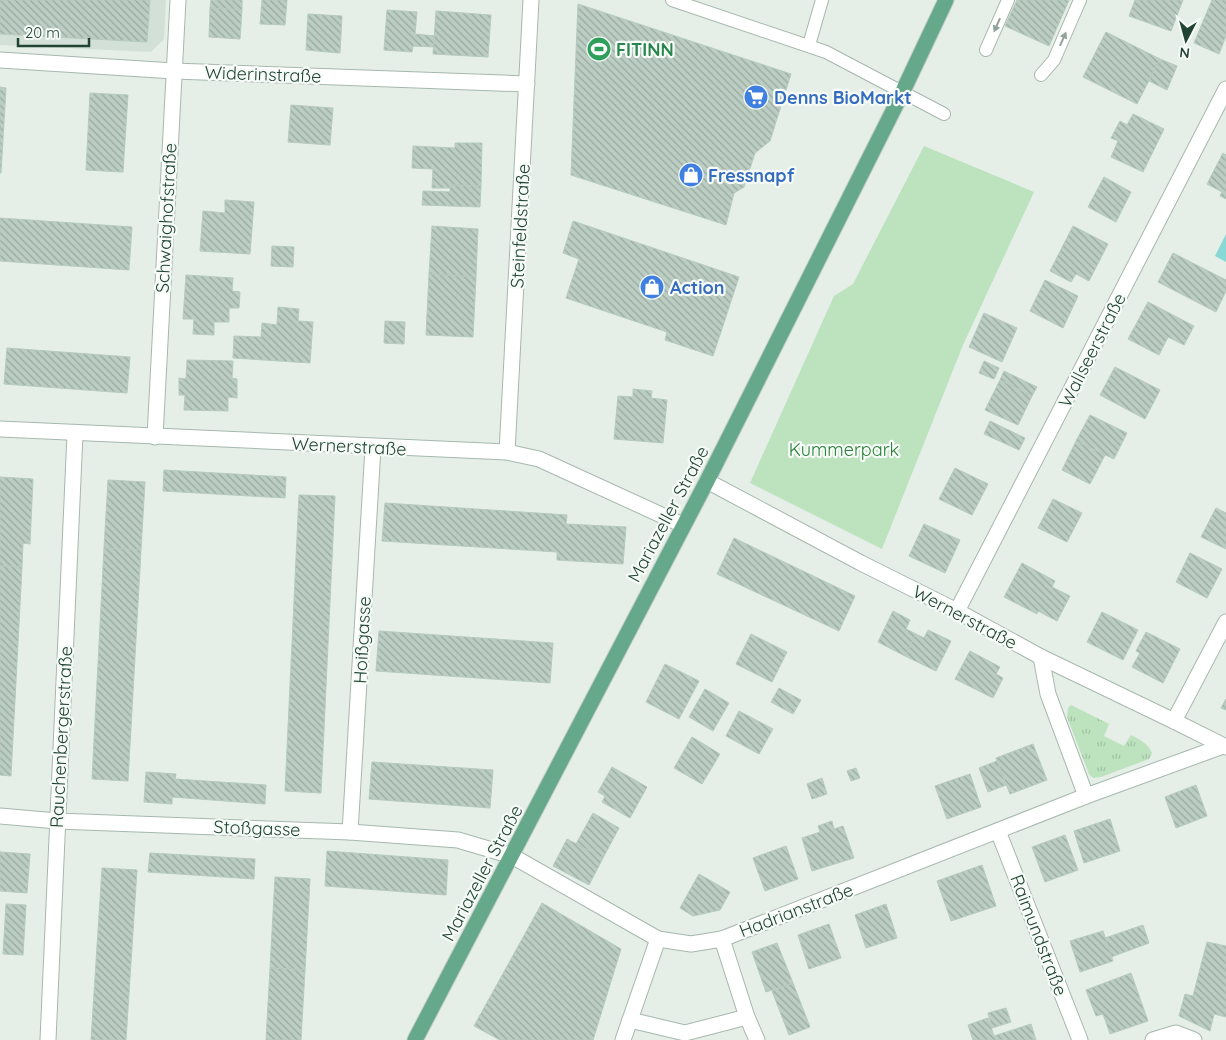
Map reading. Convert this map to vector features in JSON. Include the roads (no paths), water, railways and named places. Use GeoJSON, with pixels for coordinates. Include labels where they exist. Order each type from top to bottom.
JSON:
{"type":"FeatureCollection","features":[{"type":"Feature","properties":{"kind":"main road","name":"Mariazeller Straße"},"geometry":{"type":"LineString","coordinates":[[415,1040],[707,481],[903,91],[946,0]]}},
{"type":"Feature","properties":{"kind":"street","name":"Schwaighofstraße"},"geometry":{"type":"LineString","coordinates":[[155,437],[178,0]]}},
{"type":"Feature","properties":{"kind":"street","name":"Steinfeldstraße"},"geometry":{"type":"LineString","coordinates":[[507,452],[531,0]]}},
{"type":"Feature","properties":{"kind":"street","name":"Widerinstraße"},"geometry":{"type":"LineString","coordinates":[[0,60],[174,71],[527,84]]}},
{"type":"Feature","properties":{"kind":"street","name":"Wallseerstraße"},"geometry":{"type":"LineString","coordinates":[[957,611],[1226,89]]}},
{"type":"Feature","properties":{"kind":"street","name":"Wernerstraße"},"geometry":{"type":"LineString","coordinates":[[0,429],[373,448],[507,452],[539,459],[683,525]]}},
{"type":"Feature","properties":{"kind":"street","name":"Rauchenbergerstraße"},"geometry":{"type":"LineString","coordinates":[[48,1040],[75,434]]}},
{"type":"Feature","properties":{"kind":"street","name":"Hoißgasse"},"geometry":{"type":"LineString","coordinates":[[350,832],[373,448]]}},
{"type":"Feature","properties":{"kind":"street","name":"Wernerstraße"},"geometry":{"type":"LineString","coordinates":[[707,481],[861,563],[957,611],[1041,657],[1174,720],[1225,747]]}},
{"type":"Feature","properties":{"kind":"street"},"geometry":{"type":"LineString","coordinates":[[1174,720],[1226,622]]}},
{"type":"Feature","properties":{"kind":"street"},"geometry":{"type":"LineString","coordinates":[[1041,657],[1048,694],[1086,796]]}},
{"type":"Feature","properties":{"kind":"street","name":"Hadrianstraße"},"geometry":{"type":"LineString","coordinates":[[512,856],[658,938],[691,944],[722,939],[1086,796],[1225,747]]}},
{"type":"Feature","properties":{"kind":"street","name":"Stoßgasse"},"geometry":{"type":"LineString","coordinates":[[0,816],[57,821],[350,832],[458,840],[512,856]]}},
{"type":"Feature","properties":{"kind":"street","name":"Raimundstraße"},"geometry":{"type":"LineString","coordinates":[[998,831],[1080,1040]]}},
{"type":"Feature","properties":{"kind":"street"},"geometry":{"type":"LineString","coordinates":[[623,1040],[658,938]]}},
{"type":"Feature","properties":{"kind":"street"},"geometry":{"type":"LineString","coordinates":[[722,939],[747,1017],[757,1040]]}},
{"type":"Feature","properties":{"kind":"street"},"geometry":{"type":"LineString","coordinates":[[630,1020],[685,1033],[747,1017]]}},
{"type":"Feature","properties":{"kind":"street"},"geometry":{"type":"LineString","coordinates":[[1153,1040],[1176,1033],[1194,1040]]}},
{"type":"Feature","properties":{"kind":"lane"},"geometry":{"type":"LineString","coordinates":[[672,0],[809,45],[846,61],[944,114]]}},
{"type":"Feature","properties":{"kind":"lane"},"geometry":{"type":"LineString","coordinates":[[809,45],[822,0]]}},
{"type":"Feature","properties":{"kind":"lane"},"geometry":{"type":"LineString","coordinates":[[986,50],[1008,0]]}},
{"type":"Feature","properties":{"kind":"lane"},"geometry":{"type":"LineString","coordinates":[[1041,75],[1054,60],[1080,0]]}},
{"type":"Feature","properties":{"kind":"water"},"geometry":{"type":"Polygon","coordinates":[[[1226,234],[1226,262],[1215,256],[1226,234]]]}},
{"type":"Feature","properties":{"kind":"place","name":"FITINN"},"geometry":{"type":"Point","coordinates":[599,49]}},
{"type":"Feature","properties":{"kind":"place","name":"Denns BioMarkt"},"geometry":{"type":"Point","coordinates":[756,97]}},
{"type":"Feature","properties":{"kind":"place","name":"Fressnapf"},"geometry":{"type":"Point","coordinates":[691,175]}},
{"type":"Feature","properties":{"kind":"place","name":"Action"},"geometry":{"type":"Point","coordinates":[652,287]}},
{"type":"Feature","properties":{"kind":"park label","name":"Kummerpark"},"geometry":{"type":"Point","coordinates":[844,449]}}]}
